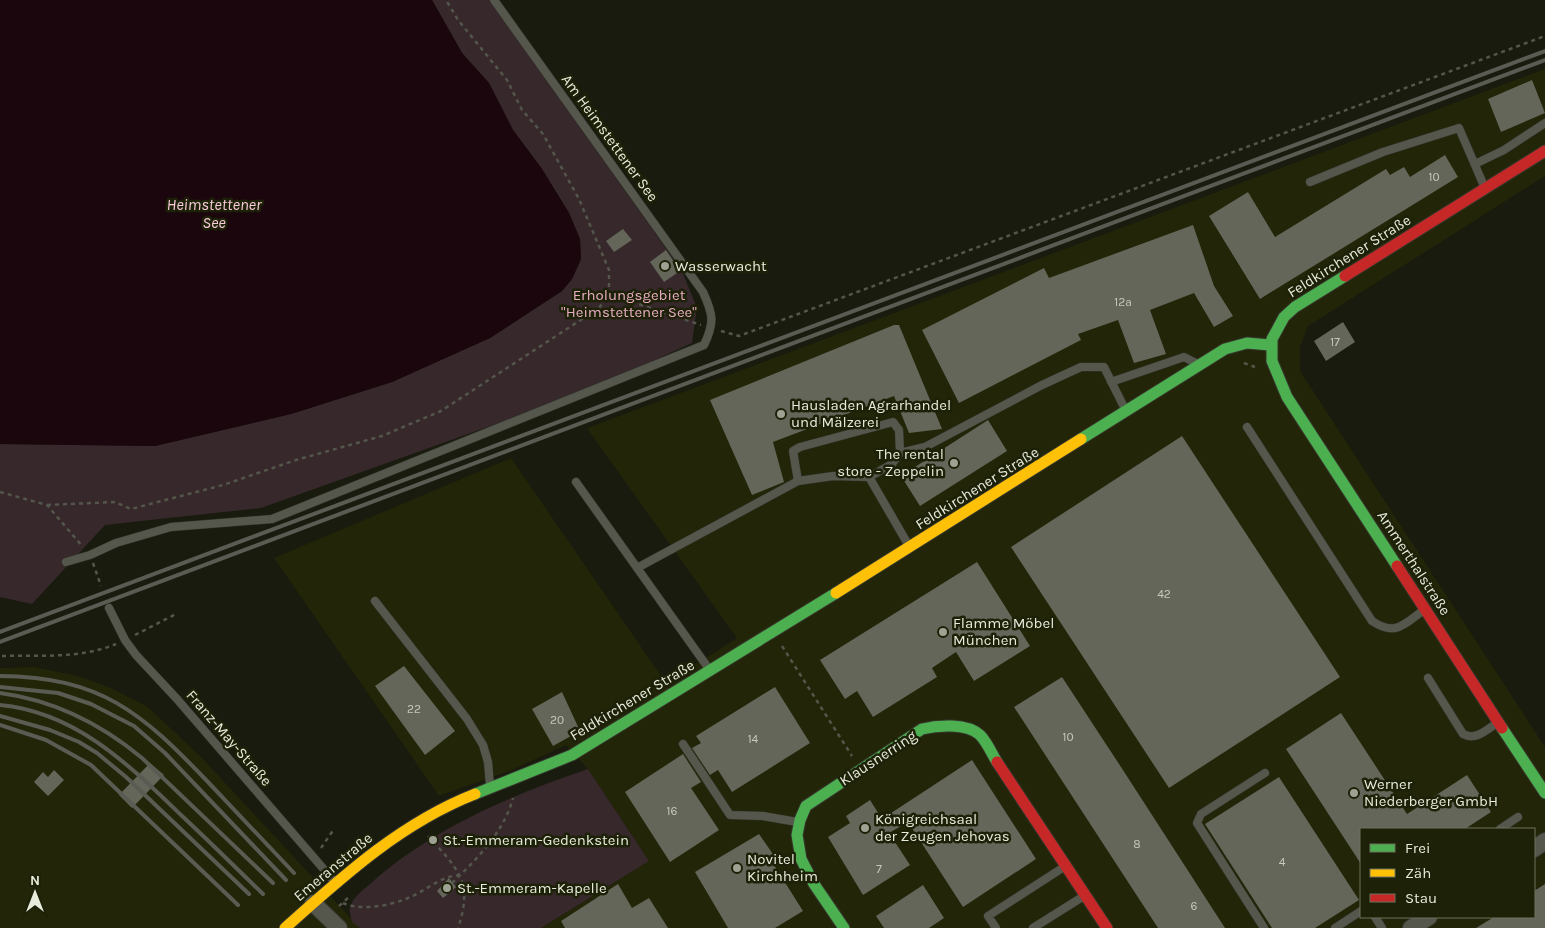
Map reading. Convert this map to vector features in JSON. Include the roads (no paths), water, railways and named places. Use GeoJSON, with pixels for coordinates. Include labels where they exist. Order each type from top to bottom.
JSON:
{"type":"FeatureCollection","features":[{"type":"Feature","properties":{"kind":"street","name":"Feldkirchener Straße"},"geometry":{"type":"LineString","coordinates":[[402,831],[462,799],[572,755],[711,671],[1200,365],[1237,344],[1270,345],[1273,333],[1280,321],[1295,307],[1545,151]]}},
{"type":"Feature","properties":{"kind":"street","name":"Ammerthalstraße"},"geometry":{"type":"LineString","coordinates":[[1270,345],[1272,368],[1287,397],[1545,793]]}},
{"type":"Feature","properties":{"kind":"street","name":"Klausnerring"},"geometry":{"type":"LineString","coordinates":[[798,822],[806,806],[922,729],[956,725],[978,734],[1107,928]]}},
{"type":"Feature","properties":{"kind":"street"},"geometry":{"type":"LineString","coordinates":[[798,822],[796,837],[798,853],[807,871],[844,928]]}},
{"type":"Feature","properties":{"kind":"street","name":"Emeranstraße"},"geometry":{"type":"LineString","coordinates":[[285,928],[336,882],[402,831]]}},
{"type":"Feature","properties":{"kind":"street"},"geometry":{"type":"LineString","coordinates":[[313,903],[339,928]]}},
{"type":"Feature","properties":{"kind":"street"},"geometry":{"type":"LineString","coordinates":[[1411,928],[1427,918]]}},
{"type":"Feature","properties":{"kind":"lane","name":"Am Heimstettener See"},"geometry":{"type":"LineString","coordinates":[[66,562],[90,555],[116,543],[171,527],[272,519],[704,345],[712,329],[712,312],[703,292],[494,0]]}},
{"type":"Feature","properties":{"kind":"lane"},"geometry":{"type":"LineString","coordinates":[[1475,164],[1504,150],[1545,123]]}},
{"type":"Feature","properties":{"kind":"lane"},"geometry":{"type":"LineString","coordinates":[[1310,182],[1383,152],[1459,128],[1485,188]]}},
{"type":"Feature","properties":{"kind":"lane"},"geometry":{"type":"LineString","coordinates":[[1111,382],[1184,357],[1200,365]]}},
{"type":"Feature","properties":{"kind":"lane"},"geometry":{"type":"LineString","coordinates":[[900,453],[925,447],[1042,384],[1081,367],[1104,367],[1126,412]]}},
{"type":"Feature","properties":{"kind":"lane"},"geometry":{"type":"LineString","coordinates":[[637,568],[798,481],[833,476],[869,477],[892,464],[900,453],[899,430],[893,422],[800,447],[793,451],[798,481]]}},
{"type":"Feature","properties":{"kind":"lane"},"geometry":{"type":"LineString","coordinates":[[1247,427],[1372,621],[1389,630],[1396,630],[1426,609]]}},
{"type":"Feature","properties":{"kind":"lane"},"geometry":{"type":"LineString","coordinates":[[869,477],[910,547]]}},
{"type":"Feature","properties":{"kind":"lane"},"geometry":{"type":"LineString","coordinates":[[576,482],[711,671]]}},
{"type":"Feature","properties":{"kind":"lane"},"geometry":{"type":"LineString","coordinates":[[375,601],[467,720],[483,745],[488,762],[490,788]]}},
{"type":"Feature","properties":{"kind":"lane","name":"Franz-May-Straße"},"geometry":{"type":"LineString","coordinates":[[109,608],[128,638],[314,859],[336,882]]}},
{"type":"Feature","properties":{"kind":"lane"},"geometry":{"type":"LineString","coordinates":[[1428,678],[1463,734],[1469,737],[1476,736],[1499,721]]}},
{"type":"Feature","properties":{"kind":"lane"},"geometry":{"type":"LineString","coordinates":[[684,744],[730,815],[763,816],[798,822]]}},
{"type":"Feature","properties":{"kind":"lane"},"geometry":{"type":"LineString","coordinates":[[1264,928],[1197,823],[1200,814],[1265,773]]}},
{"type":"Feature","properties":{"kind":"lane"},"geometry":{"type":"LineString","coordinates":[[1502,828],[1518,817]]}},
{"type":"Feature","properties":{"kind":"lane"},"geometry":{"type":"LineString","coordinates":[[996,928],[988,916],[1066,865]]}},
{"type":"Feature","properties":{"kind":"lane"},"geometry":{"type":"LineString","coordinates":[[1032,928],[1085,895]]}},
{"type":"Feature","properties":{"kind":"lane"},"geometry":{"type":"LineString","coordinates":[[1335,928],[1360,912]]}},
{"type":"Feature","properties":{"kind":"water","name":"Heimstettener See"},"geometry":{"type":"Polygon","coordinates":[[[0,0],[432,0],[462,53],[489,83],[513,130],[542,169],[569,213],[580,239],[581,259],[572,279],[562,291],[490,338],[392,382],[291,414],[155,446],[0,444],[0,0]]]}},
{"type":"Feature","properties":{"kind":"railway"},"geometry":{"type":"LineString","coordinates":[[0,632],[1545,51]]}},
{"type":"Feature","properties":{"kind":"railway"},"geometry":{"type":"LineString","coordinates":[[0,642],[1545,60]]}},
{"type":"Feature","properties":{"kind":"railway"},"geometry":{"type":"LineString","coordinates":[[0,676],[35,678],[66,683],[117,703],[139,718],[184,757],[294,873]]}},
{"type":"Feature","properties":{"kind":"railway"},"geometry":{"type":"LineString","coordinates":[[0,687],[58,693],[91,704],[134,726],[165,753],[286,880]]}},
{"type":"Feature","properties":{"kind":"railway"},"geometry":{"type":"LineString","coordinates":[[0,693],[39,701],[75,715],[110,734],[142,758],[273,883]]}},
{"type":"Feature","properties":{"kind":"railway"},"geometry":{"type":"LineString","coordinates":[[0,705],[27,710],[53,718],[100,744],[141,778],[263,894]]}},
{"type":"Feature","properties":{"kind":"railway"},"geometry":{"type":"LineString","coordinates":[[0,716],[50,730],[79,742],[97,753],[126,777],[249,894]]}},
{"type":"Feature","properties":{"kind":"railway"},"geometry":{"type":"LineString","coordinates":[[0,725],[46,740],[91,765],[238,905]]}},
{"type":"Feature","properties":{"kind":"place","name":"Wasserwacht"},"geometry":{"type":"Point","coordinates":[665,266]}},
{"type":"Feature","properties":{"kind":"place","name":"Hausladen Agrarhandel und Mälzerei"},"geometry":{"type":"Point","coordinates":[781,414]}},
{"type":"Feature","properties":{"kind":"place","name":"The rental store - Zeppelin"},"geometry":{"type":"Point","coordinates":[954,463]}},
{"type":"Feature","properties":{"kind":"place","name":"Flamme Möbel München"},"geometry":{"type":"Point","coordinates":[943,632]}},
{"type":"Feature","properties":{"kind":"place","name":"Werner Niederberger GmbH"},"geometry":{"type":"Point","coordinates":[1354,793]}},
{"type":"Feature","properties":{"kind":"place","name":"Königreichsaal der Zeugen Jehovas"},"geometry":{"type":"Point","coordinates":[865,828]}},
{"type":"Feature","properties":{"kind":"place","name":"St.-Emmeram-Gedenkstein"},"geometry":{"type":"Point","coordinates":[433,840]}},
{"type":"Feature","properties":{"kind":"place","name":"Novitel Kirchheim"},"geometry":{"type":"Point","coordinates":[737,868]}},
{"type":"Feature","properties":{"kind":"place","name":"St.-Emmeram-Kapelle"},"geometry":{"type":"Point","coordinates":[447,888]}},
{"type":"Feature","properties":{"kind":"park label","name":"Erholungsgebiet \"Heimstettener See\""},"geometry":{"type":"Point","coordinates":[629,304]}}]}
